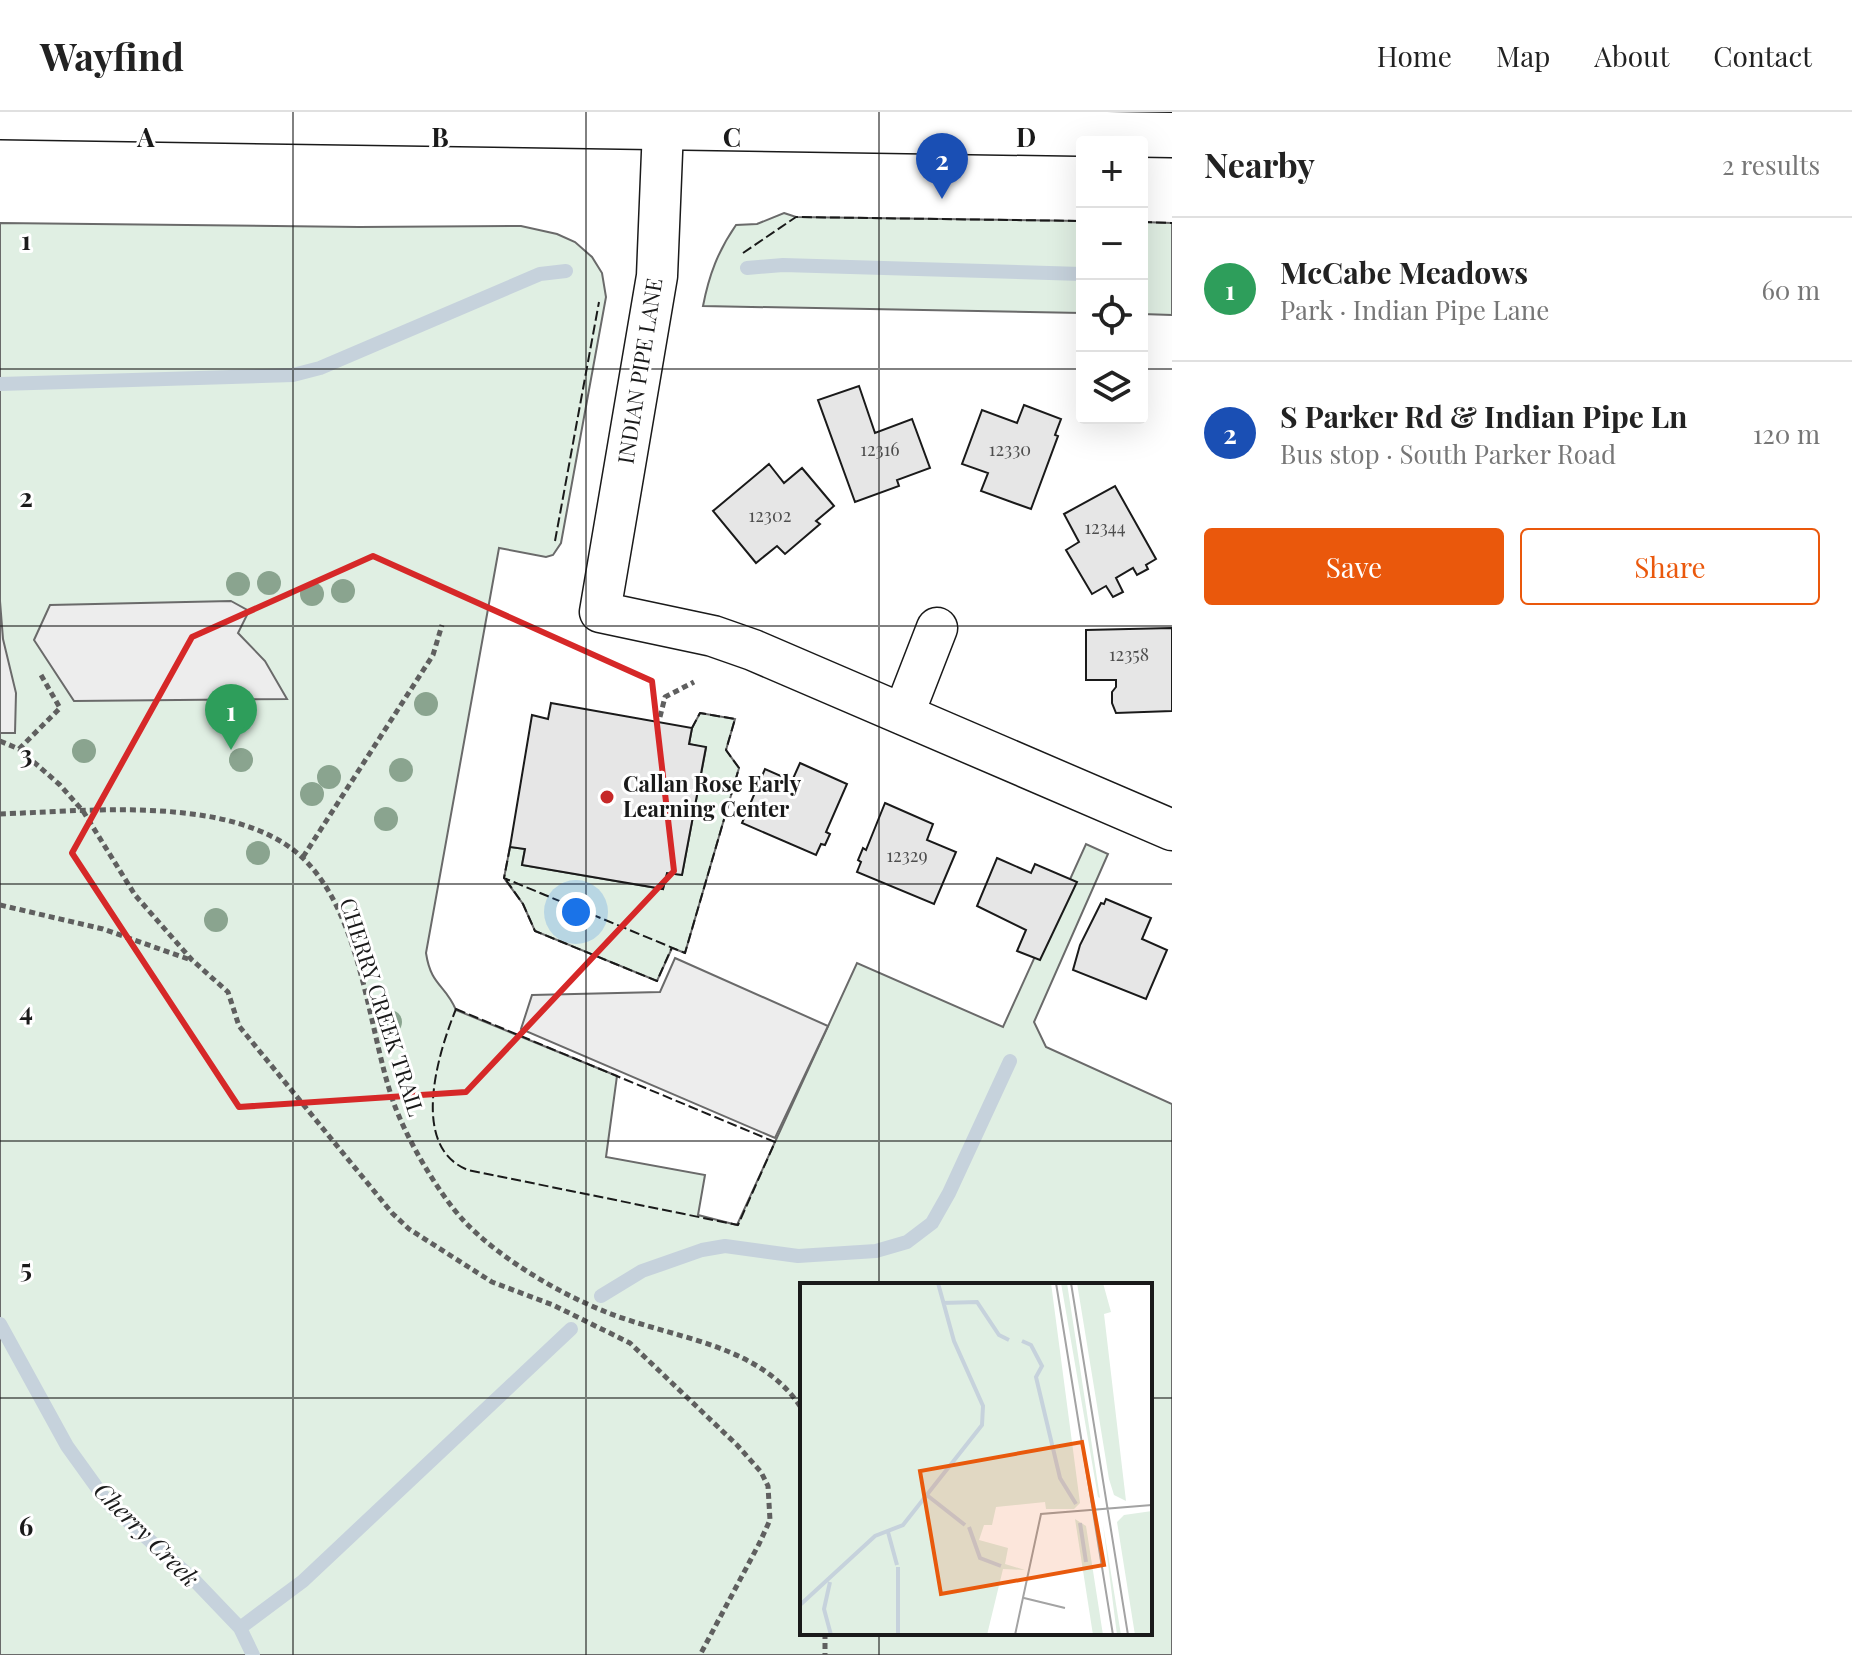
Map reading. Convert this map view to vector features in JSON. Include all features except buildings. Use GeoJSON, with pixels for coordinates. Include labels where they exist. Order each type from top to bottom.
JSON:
{"type":"FeatureCollection","features":[{"type":"Feature","properties":{"kind":"highway"},"geometry":{"type":"LineString","coordinates":[[0,117],[1172,135]]}},
{"type":"Feature","properties":{"kind":"street","name":"INDIAN PIPE LANE"},"geometry":{"type":"LineString","coordinates":[[663,128],[657,276],[600,612],[713,636],[904,713]]}},
{"type":"Feature","properties":{"kind":"street"},"geometry":{"type":"LineString","coordinates":[[937,628],[904,713],[1172,830]]}},
{"type":"Feature","properties":{"kind":"path"},"geometry":{"type":"LineString","coordinates":[[303,857],[433,655],[442,625]]}},
{"type":"Feature","properties":{"kind":"path"},"geometry":{"type":"LineString","coordinates":[[19,749],[60,708],[41,675]]}},
{"type":"Feature","properties":{"kind":"path"},"geometry":{"type":"LineString","coordinates":[[660,717],[665,697],[694,682]]}},
{"type":"Feature","properties":{"kind":"path"},"geometry":{"type":"LineString","coordinates":[[0,741],[19,749],[60,785],[83,811],[135,895],[192,960],[228,992],[239,1026],[392,1213],[409,1229],[492,1282],[553,1305],[630,1343],[761,1472],[768,1486],[770,1520],[700,1655]]}},
{"type":"Feature","properties":{"kind":"path","name":"CHERRY CREEK TRAIL"},"geometry":{"type":"LineString","coordinates":[[0,814],[152,811],[205,816],[263,832],[303,857],[327,890],[345,930],[398,1114],[419,1154],[462,1218],[499,1250],[579,1300],[608,1313],[749,1361],[777,1380],[800,1407]]}},
{"type":"Feature","properties":{"kind":"path"},"geometry":{"type":"LineString","coordinates":[[0,905],[103,929],[192,960]]}},
{"type":"Feature","properties":{"kind":"highlighted area"},"geometry":{"type":"Polygon","coordinates":[[[373,556],[652,681],[674,871],[466,1092],[239,1107],[72,853],[192,637],[373,556]]]}},
{"type":"Feature","properties":{"kind":"green space"},"geometry":{"type":"Polygon","coordinates":[[[784,213],[796,217],[1076,221],[1076,313],[703,306],[715,264],[736,225],[757,224],[784,213]]]}},
{"type":"Feature","properties":{"kind":"green space"},"geometry":{"type":"Polygon","coordinates":[[[1148,222],[1172,223],[1172,315],[1148,314],[1148,222]]]}},
{"type":"Feature","properties":{"kind":"green space"},"geometry":{"type":"Polygon","coordinates":[[[0,223],[521,226],[557,234],[575,242],[592,257],[602,273],[606,297],[561,543],[553,555],[546,557],[499,548],[426,953],[431,972],[456,1010],[617,1076],[606,1157],[705,1175],[698,1215],[737,1225],[857,963],[1003,1027],[1086,844],[1108,854],[1034,1022],[1046,1047],[1172,1104],[1172,1655],[0,1655],[0,223]]]}},
{"type":"Feature","properties":{"kind":"green space"},"geometry":{"type":"Polygon","coordinates":[[[700,713],[735,719],[726,750],[739,768],[685,953],[672,948],[657,981],[535,931],[523,904],[504,878],[510,847],[525,849],[522,865],[663,889],[667,873],[682,875],[706,748],[689,744],[692,728],[700,713]]]}},
{"type":"Feature","properties":{"kind":"shaded area"},"geometry":{"type":"Polygon","coordinates":[[[0,601],[3,639],[16,693],[15,733],[0,733],[0,601]]]}},
{"type":"Feature","properties":{"kind":"shaded area"},"geometry":{"type":"Polygon","coordinates":[[[231,601],[249,611],[238,633],[265,661],[287,699],[74,701],[34,640],[50,605],[231,601]]]}},
{"type":"Feature","properties":{"kind":"shaded area"},"geometry":{"type":"Polygon","coordinates":[[[675,958],[828,1026],[775,1138],[521,1029],[532,995],[660,992],[675,958]]]}},
{"type":"Feature","properties":{"kind":"waterway"},"geometry":{"type":"LineString","coordinates":[[747,268],[783,265],[1076,274]]}},
{"type":"Feature","properties":{"kind":"waterway"},"geometry":{"type":"LineString","coordinates":[[0,384],[293,375],[320,368],[540,274],[566,271]]}},
{"type":"Feature","properties":{"kind":"waterway"},"geometry":{"type":"LineString","coordinates":[[601,1296],[642,1271],[702,1250],[725,1246],[798,1256],[876,1251],[907,1242],[932,1223],[1010,1061]]}},
{"type":"Feature","properties":{"kind":"waterway","name":"Cherry Creek"},"geometry":{"type":"LineString","coordinates":[[0,1324],[67,1446],[108,1503],[196,1582],[240,1628],[253,1655]]}},
{"type":"Feature","properties":{"kind":"waterway"},"geometry":{"type":"LineString","coordinates":[[240,1628],[303,1581],[571,1329]]}},
{"type":"Feature","properties":{"kind":"fence"},"geometry":{"type":"LineString","coordinates":[[743,253],[796,217],[1076,221]]}},
{"type":"Feature","properties":{"kind":"fence"},"geometry":{"type":"LineString","coordinates":[[1148,222],[1172,223]]}},
{"type":"Feature","properties":{"kind":"fence"},"geometry":{"type":"LineString","coordinates":[[555,541],[599,302]]}},
{"type":"Feature","properties":{"kind":"fence"},"geometry":{"type":"LineString","coordinates":[[510,847],[504,878],[685,953],[739,768],[726,750],[735,719],[700,713],[692,728]]}},
{"type":"Feature","properties":{"kind":"fence"},"geometry":{"type":"LineString","coordinates":[[506,880],[523,904],[535,931],[657,981],[672,947]]}},
{"type":"Feature","properties":{"kind":"fence"},"geometry":{"type":"LineString","coordinates":[[456,1009],[775,1142],[738,1225],[468,1170],[450,1158],[439,1141],[433,1097],[442,1049],[456,1009]]}},
{"type":"Feature","properties":{"kind":"place","name":"S Parker Rd & Indian Pipe Ln"},"geometry":{"type":"Point","coordinates":[942,199]}},
{"type":"Feature","properties":{"kind":"place","name":"McCabe Meadows"},"geometry":{"type":"Point","coordinates":[231,750]}},
{"type":"Feature","properties":{"kind":"place","name":"Callan Rose Early Learning Center"},"geometry":{"type":"Point","coordinates":[607,797]}}]}
